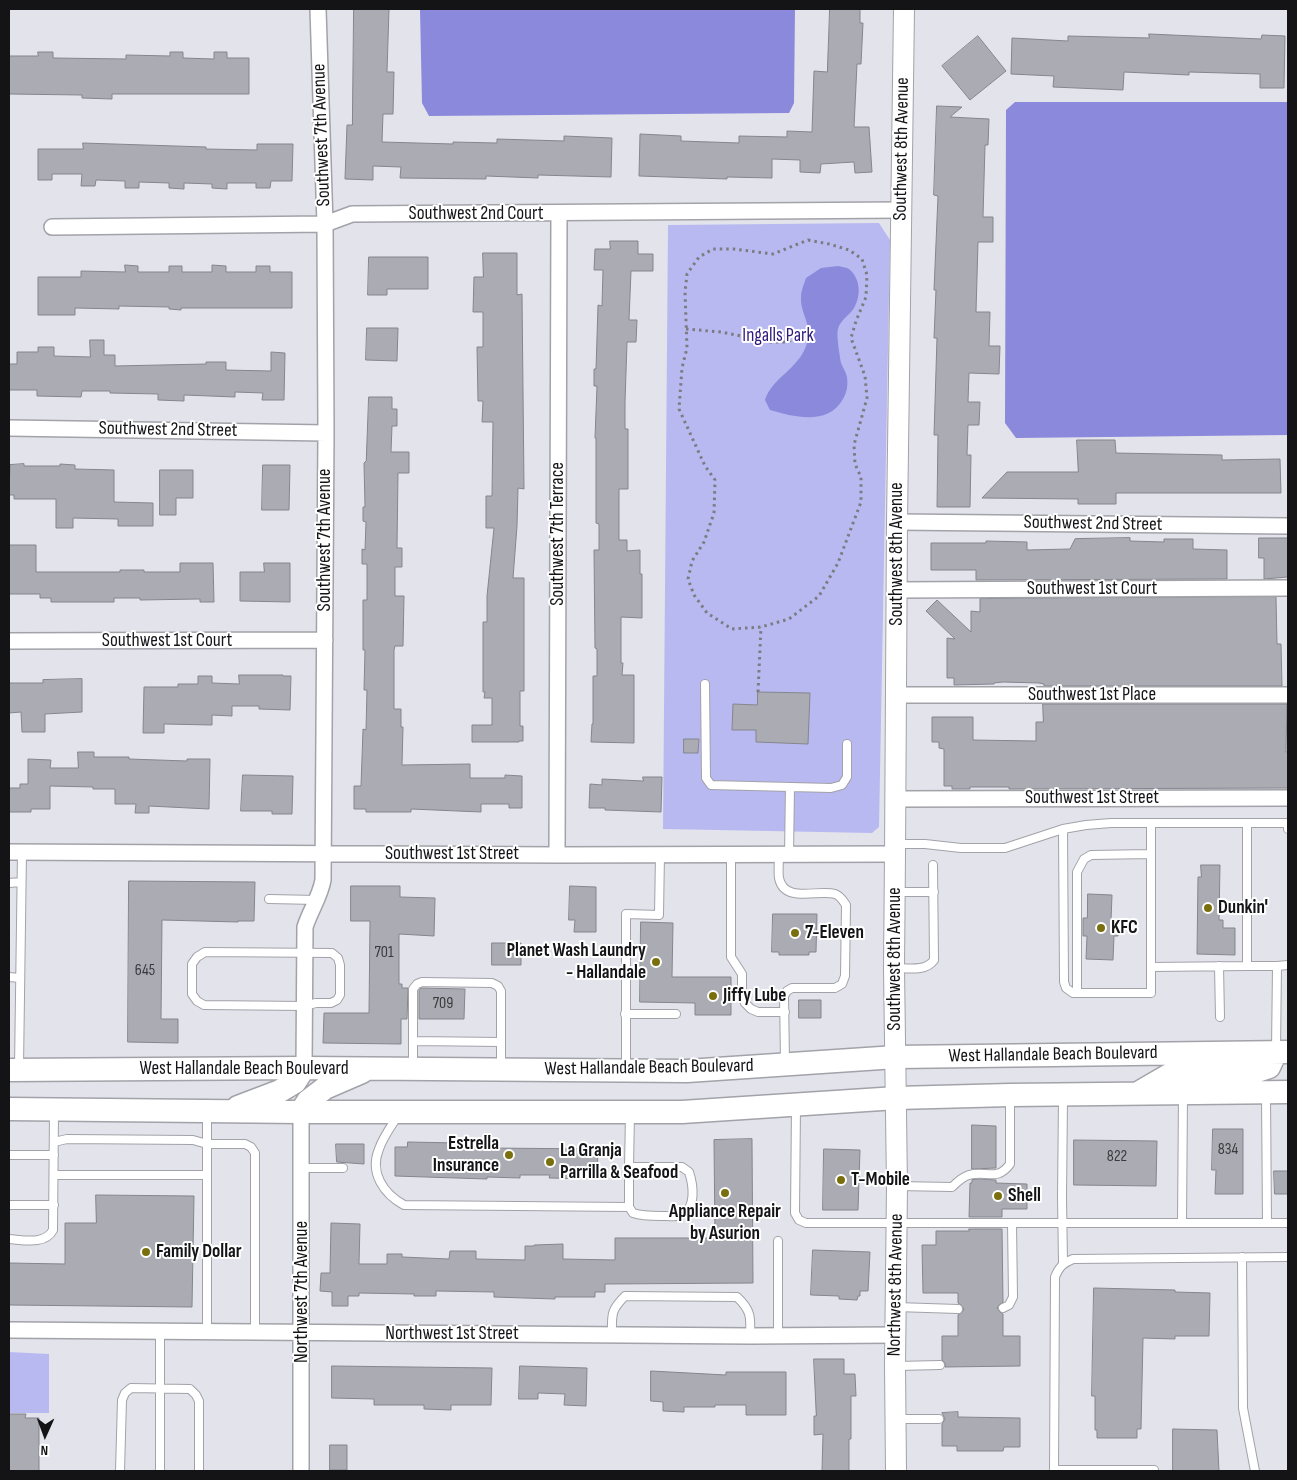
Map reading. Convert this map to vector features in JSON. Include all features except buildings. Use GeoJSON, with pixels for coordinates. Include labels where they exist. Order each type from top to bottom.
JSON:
{"type":"FeatureCollection","features":[{"type":"Feature","properties":{"kind":"main road","name":"West Hallandale Beach Boulevard"},"geometry":{"type":"LineString","coordinates":[[14,1070],[304,1068],[687,1071],[896,1057],[1282,1052]]}},
{"type":"Feature","properties":{"kind":"main road"},"geometry":{"type":"LineString","coordinates":[[1135,1094],[1169,1075],[1251,1073],[1269,1067],[1282,1052]]}},
{"type":"Feature","properties":{"kind":"main road"},"geometry":{"type":"LineString","coordinates":[[216,1111],[280,1091],[295,1082],[304,1068]]}},
{"type":"Feature","properties":{"kind":"main road"},"geometry":{"type":"LineString","coordinates":[[302,1112],[308,1101],[325,1088],[369,1069]]}},
{"type":"Feature","properties":{"kind":"main road","name":"West Hallandale Beach Boulevard"},"geometry":{"type":"LineString","coordinates":[[9,1109],[302,1112],[682,1112],[896,1098],[1183,1094],[1281,1090]]}},
{"type":"Feature","properties":{"kind":"street","name":"Southwest 7th Avenue"},"geometry":{"type":"LineString","coordinates":[[304,1068],[305,927],[317,900],[323,880],[326,224],[318,9]]}},
{"type":"Feature","properties":{"kind":"street","name":"Southwest 8th Avenue"},"geometry":{"type":"LineString","coordinates":[[896,1098],[894,968],[896,590],[904,9]]}},
{"type":"Feature","properties":{"kind":"street","name":"Southwest 2nd Court"},"geometry":{"type":"LineString","coordinates":[[52,227],[326,224],[352,214],[559,214],[901,210]]}},
{"type":"Feature","properties":{"kind":"street","name":"Southwest 7th Terrace"},"geometry":{"type":"LineString","coordinates":[[557,855],[559,214]]}},
{"type":"Feature","properties":{"kind":"street","name":"Southwest 2nd Street"},"geometry":{"type":"LineString","coordinates":[[9,428],[326,432]]}},
{"type":"Feature","properties":{"kind":"street","name":"Southwest 2nd Street"},"geometry":{"type":"LineString","coordinates":[[897,522],[1288,526]]}},
{"type":"Feature","properties":{"kind":"street","name":"Southwest 1st Court"},"geometry":{"type":"LineString","coordinates":[[896,590],[1288,588]]}},
{"type":"Feature","properties":{"kind":"street","name":"Southwest 1st Court"},"geometry":{"type":"LineString","coordinates":[[9,641],[325,640]]}},
{"type":"Feature","properties":{"kind":"street","name":"Southwest 1st Place"},"geometry":{"type":"LineString","coordinates":[[896,694],[1288,695]]}},
{"type":"Feature","properties":{"kind":"street","name":"Southwest 1st Street"},"geometry":{"type":"LineString","coordinates":[[895,799],[1288,798]]}},
{"type":"Feature","properties":{"kind":"street","name":"Southwest 1st Street"},"geometry":{"type":"LineString","coordinates":[[16,852],[732,855],[895,849]]}},
{"type":"Feature","properties":{"kind":"street","name":"Northwest 8th Avenue"},"geometry":{"type":"LineString","coordinates":[[896,1098],[896,1471]]}},
{"type":"Feature","properties":{"kind":"street","name":"Northwest 7th Avenue"},"geometry":{"type":"LineString","coordinates":[[301,1471],[302,1112]]}},
{"type":"Feature","properties":{"kind":"street","name":"Northwest 1st Street"},"geometry":{"type":"LineString","coordinates":[[9,1330],[750,1336],[896,1335]]}},
{"type":"Feature","properties":{"kind":"lane"},"geometry":{"type":"LineString","coordinates":[[705,684],[706,778],[711,785],[790,788],[831,788],[842,785],[847,777],[847,744]]}},
{"type":"Feature","properties":{"kind":"lane"},"geometry":{"type":"LineString","coordinates":[[785,1065],[784,996],[792,988],[835,988],[842,984],[845,976],[846,905],[842,899],[835,894],[789,891],[782,886],[779,878],[784,854],[790,788]]}},
{"type":"Feature","properties":{"kind":"lane"},"geometry":{"type":"LineString","coordinates":[[1247,822],[1247,966]]}},
{"type":"Feature","properties":{"kind":"lane"},"geometry":{"type":"LineString","coordinates":[[895,849],[925,844],[961,848],[1005,848],[1063,829],[1102,824],[1288,822],[1288,829]]}},
{"type":"Feature","properties":{"kind":"lane"},"geometry":{"type":"LineString","coordinates":[[1063,829],[1064,982],[1066,988],[1075,993],[1151,993],[1151,824]]}},
{"type":"Feature","properties":{"kind":"lane"},"geometry":{"type":"LineString","coordinates":[[14,1070],[20,978],[21,882],[16,852]]}},
{"type":"Feature","properties":{"kind":"lane"},"geometry":{"type":"LineString","coordinates":[[626,1071],[626,914],[659,915],[660,854]]}},
{"type":"Feature","properties":{"kind":"lane"},"geometry":{"type":"LineString","coordinates":[[1075,993],[1077,872],[1084,859],[1091,855],[1151,854]]}},
{"type":"Feature","properties":{"kind":"lane"},"geometry":{"type":"LineString","coordinates":[[732,855],[731,957],[742,974],[742,995],[745,1004],[758,1012],[784,1012]]}},
{"type":"Feature","properties":{"kind":"lane"},"geometry":{"type":"LineString","coordinates":[[894,968],[926,968],[934,960],[934,865]]}},
{"type":"Feature","properties":{"kind":"lane"},"geometry":{"type":"LineString","coordinates":[[9,882],[21,882]]}},
{"type":"Feature","properties":{"kind":"lane"},"geometry":{"type":"LineString","coordinates":[[895,892],[934,892]]}},
{"type":"Feature","properties":{"kind":"lane"},"geometry":{"type":"LineString","coordinates":[[269,900],[317,900]]}},
{"type":"Feature","properties":{"kind":"lane"},"geometry":{"type":"LineString","coordinates":[[205,952],[305,953],[332,953],[338,958],[340,965],[340,995],[337,1000],[332,1003],[316,1003],[304,1006],[204,1004],[197,1001],[192,994],[192,964],[197,956],[205,952]]}},
{"type":"Feature","properties":{"kind":"lane"},"geometry":{"type":"LineString","coordinates":[[1219,966],[1220,1016]]}},
{"type":"Feature","properties":{"kind":"lane"},"geometry":{"type":"LineString","coordinates":[[1277,966],[1282,1052]]}},
{"type":"Feature","properties":{"kind":"lane"},"geometry":{"type":"LineString","coordinates":[[1151,967],[1288,966]]}},
{"type":"Feature","properties":{"kind":"lane"},"geometry":{"type":"LineString","coordinates":[[9,977],[20,978]]}},
{"type":"Feature","properties":{"kind":"lane"},"geometry":{"type":"LineString","coordinates":[[413,1069],[413,989],[422,982],[492,983],[498,986],[501,991],[501,1070]]}},
{"type":"Feature","properties":{"kind":"lane"},"geometry":{"type":"LineString","coordinates":[[626,1014],[676,1014]]}},
{"type":"Feature","properties":{"kind":"lane"},"geometry":{"type":"LineString","coordinates":[[413,1041],[501,1042]]}},
{"type":"Feature","properties":{"kind":"lane"},"geometry":{"type":"LineString","coordinates":[[1267,1223],[1281,1090]]}},
{"type":"Feature","properties":{"kind":"lane"},"geometry":{"type":"LineString","coordinates":[[1182,1223],[1183,1094]]}},
{"type":"Feature","properties":{"kind":"lane"},"geometry":{"type":"LineString","coordinates":[[897,1186],[952,1187],[961,1179],[970,1175],[996,1175],[1004,1172],[1010,1164],[1010,1095]]}},
{"type":"Feature","properties":{"kind":"lane"},"geometry":{"type":"LineString","coordinates":[[1063,1095],[1063,1263]]}},
{"type":"Feature","properties":{"kind":"lane"},"geometry":{"type":"LineString","coordinates":[[796,1105],[795,1214],[799,1220],[806,1223],[1288,1223]]}},
{"type":"Feature","properties":{"kind":"lane"},"geometry":{"type":"LineString","coordinates":[[9,1240],[44,1240],[50,1236],[53,1230],[54,1110]]}},
{"type":"Feature","properties":{"kind":"lane"},"geometry":{"type":"LineString","coordinates":[[207,1332],[207,1144],[216,1111]]}},
{"type":"Feature","properties":{"kind":"lane"},"geometry":{"type":"LineString","coordinates":[[400,1112],[379,1149],[376,1170],[382,1187],[394,1200],[404,1205],[629,1206]]}},
{"type":"Feature","properties":{"kind":"lane"},"geometry":{"type":"LineString","coordinates":[[629,1167],[682,1167],[689,1172],[692,1180],[692,1203],[688,1211],[680,1216],[640,1216],[633,1213],[629,1206],[629,1167],[630,1112]]}},
{"type":"Feature","properties":{"kind":"lane"},"geometry":{"type":"LineString","coordinates":[[54,1142],[67,1139],[192,1140],[207,1144],[245,1144],[251,1147],[255,1153],[255,1332]]}},
{"type":"Feature","properties":{"kind":"lane"},"geometry":{"type":"LineString","coordinates":[[9,1155],[54,1156]]}},
{"type":"Feature","properties":{"kind":"lane"},"geometry":{"type":"LineString","coordinates":[[302,1168],[344,1168]]}},
{"type":"Feature","properties":{"kind":"lane"},"geometry":{"type":"LineString","coordinates":[[54,1175],[207,1175]]}},
{"type":"Feature","properties":{"kind":"lane"},"geometry":{"type":"LineString","coordinates":[[9,1205],[54,1205]]}},
{"type":"Feature","properties":{"kind":"lane"},"geometry":{"type":"LineString","coordinates":[[1003,1308],[1009,1304],[1012,1298],[1012,1223]]}},
{"type":"Feature","properties":{"kind":"lane"},"geometry":{"type":"LineString","coordinates":[[778,1241],[778,1335]]}},
{"type":"Feature","properties":{"kind":"lane"},"geometry":{"type":"LineString","coordinates":[[1154,1470],[1054,1470],[1055,1277],[1058,1270],[1063,1263],[1073,1259],[1288,1257]]}},
{"type":"Feature","properties":{"kind":"lane"},"geometry":{"type":"LineString","coordinates":[[1242,1258],[1243,1408],[1254,1471]]}},
{"type":"Feature","properties":{"kind":"lane"},"geometry":{"type":"LineString","coordinates":[[612,1335],[612,1314],[615,1306],[624,1296],[737,1296],[745,1304],[751,1315],[750,1336]]}},
{"type":"Feature","properties":{"kind":"lane"},"geometry":{"type":"LineString","coordinates":[[896,1307],[958,1309]]}},
{"type":"Feature","properties":{"kind":"lane"},"geometry":{"type":"LineString","coordinates":[[160,1331],[160,1471]]}},
{"type":"Feature","properties":{"kind":"lane"},"geometry":{"type":"LineString","coordinates":[[895,1366],[940,1365]]}},
{"type":"Feature","properties":{"kind":"lane"},"geometry":{"type":"LineString","coordinates":[[120,1471],[122,1400],[125,1393],[131,1388],[190,1389],[196,1395],[199,1401],[199,1471]]}},
{"type":"Feature","properties":{"kind":"lane"},"geometry":{"type":"LineString","coordinates":[[896,1419],[939,1419]]}},
{"type":"Feature","properties":{"kind":"path"},"geometry":{"type":"LineString","coordinates":[[808,240],[849,250],[862,259],[867,276],[866,297],[851,338],[865,376],[867,398],[854,444],[855,464],[861,477],[861,502],[838,563],[820,596],[789,619],[761,627],[732,629],[707,613],[694,595],[688,579],[692,561],[704,542],[714,513],[715,480],[705,466],[679,409],[682,368],[687,348],[686,329],[685,292],[687,274],[699,257],[713,249],[734,249],[773,254],[808,240]]}},
{"type":"Feature","properties":{"kind":"path"},"geometry":{"type":"LineString","coordinates":[[686,329],[721,332],[770,342],[788,342],[799,335],[809,337]]}},
{"type":"Feature","properties":{"kind":"path"},"geometry":{"type":"LineString","coordinates":[[758,692],[761,627]]}},
{"type":"Feature","properties":{"kind":"green space","name":"Ingalls Park"},"geometry":{"type":"Polygon","coordinates":[[[879,223],[890,240],[879,827],[872,833],[663,829],[668,225],[879,223]]]}},
{"type":"Feature","properties":{"kind":"green space"},"geometry":{"type":"Polygon","coordinates":[[[9,1352],[49,1354],[49,1413],[9,1413],[9,1352]]]}},
{"type":"Feature","properties":{"kind":"shaded area"},"geometry":{"type":"Polygon","coordinates":[[[420,9],[795,9],[794,103],[789,113],[429,116],[422,103],[420,9]]]}},
{"type":"Feature","properties":{"kind":"shaded area"},"geometry":{"type":"Polygon","coordinates":[[[1015,102],[1288,102],[1288,435],[1016,438],[1005,423],[1006,110],[1015,102]]]}},
{"type":"Feature","properties":{"kind":"shaded area"},"geometry":{"type":"Polygon","coordinates":[[[838,266],[848,268],[853,273],[859,288],[856,303],[852,311],[839,326],[838,332],[841,363],[847,377],[847,389],[843,399],[837,408],[820,416],[800,417],[770,410],[765,400],[768,392],[797,361],[808,339],[808,326],[801,303],[802,290],[806,278],[821,268],[838,266]]]}},
{"type":"Feature","properties":{"kind":"place","name":"Dunkin'"},"geometry":{"type":"Point","coordinates":[1208,908]}},
{"type":"Feature","properties":{"kind":"place","name":"KFC"},"geometry":{"type":"Point","coordinates":[1101,928]}},
{"type":"Feature","properties":{"kind":"place","name":"7-Eleven"},"geometry":{"type":"Point","coordinates":[795,933]}},
{"type":"Feature","properties":{"kind":"place","name":"Planet Wash Laundry - Hallandale"},"geometry":{"type":"Point","coordinates":[656,962]}},
{"type":"Feature","properties":{"kind":"place","name":"Jiffy Lube"},"geometry":{"type":"Point","coordinates":[713,996]}},
{"type":"Feature","properties":{"kind":"place","name":"Estrella Insurance"},"geometry":{"type":"Point","coordinates":[509,1155]}},
{"type":"Feature","properties":{"kind":"place","name":"La Granja Parrilla & Seafood"},"geometry":{"type":"Point","coordinates":[550,1162]}},
{"type":"Feature","properties":{"kind":"place","name":"T-Mobile"},"geometry":{"type":"Point","coordinates":[841,1180]}},
{"type":"Feature","properties":{"kind":"place","name":"Appliance Repair by Asurion"},"geometry":{"type":"Point","coordinates":[725,1193]}},
{"type":"Feature","properties":{"kind":"place","name":"Shell"},"geometry":{"type":"Point","coordinates":[998,1196]}},
{"type":"Feature","properties":{"kind":"place","name":"Family Dollar"},"geometry":{"type":"Point","coordinates":[146,1252]}}]}
